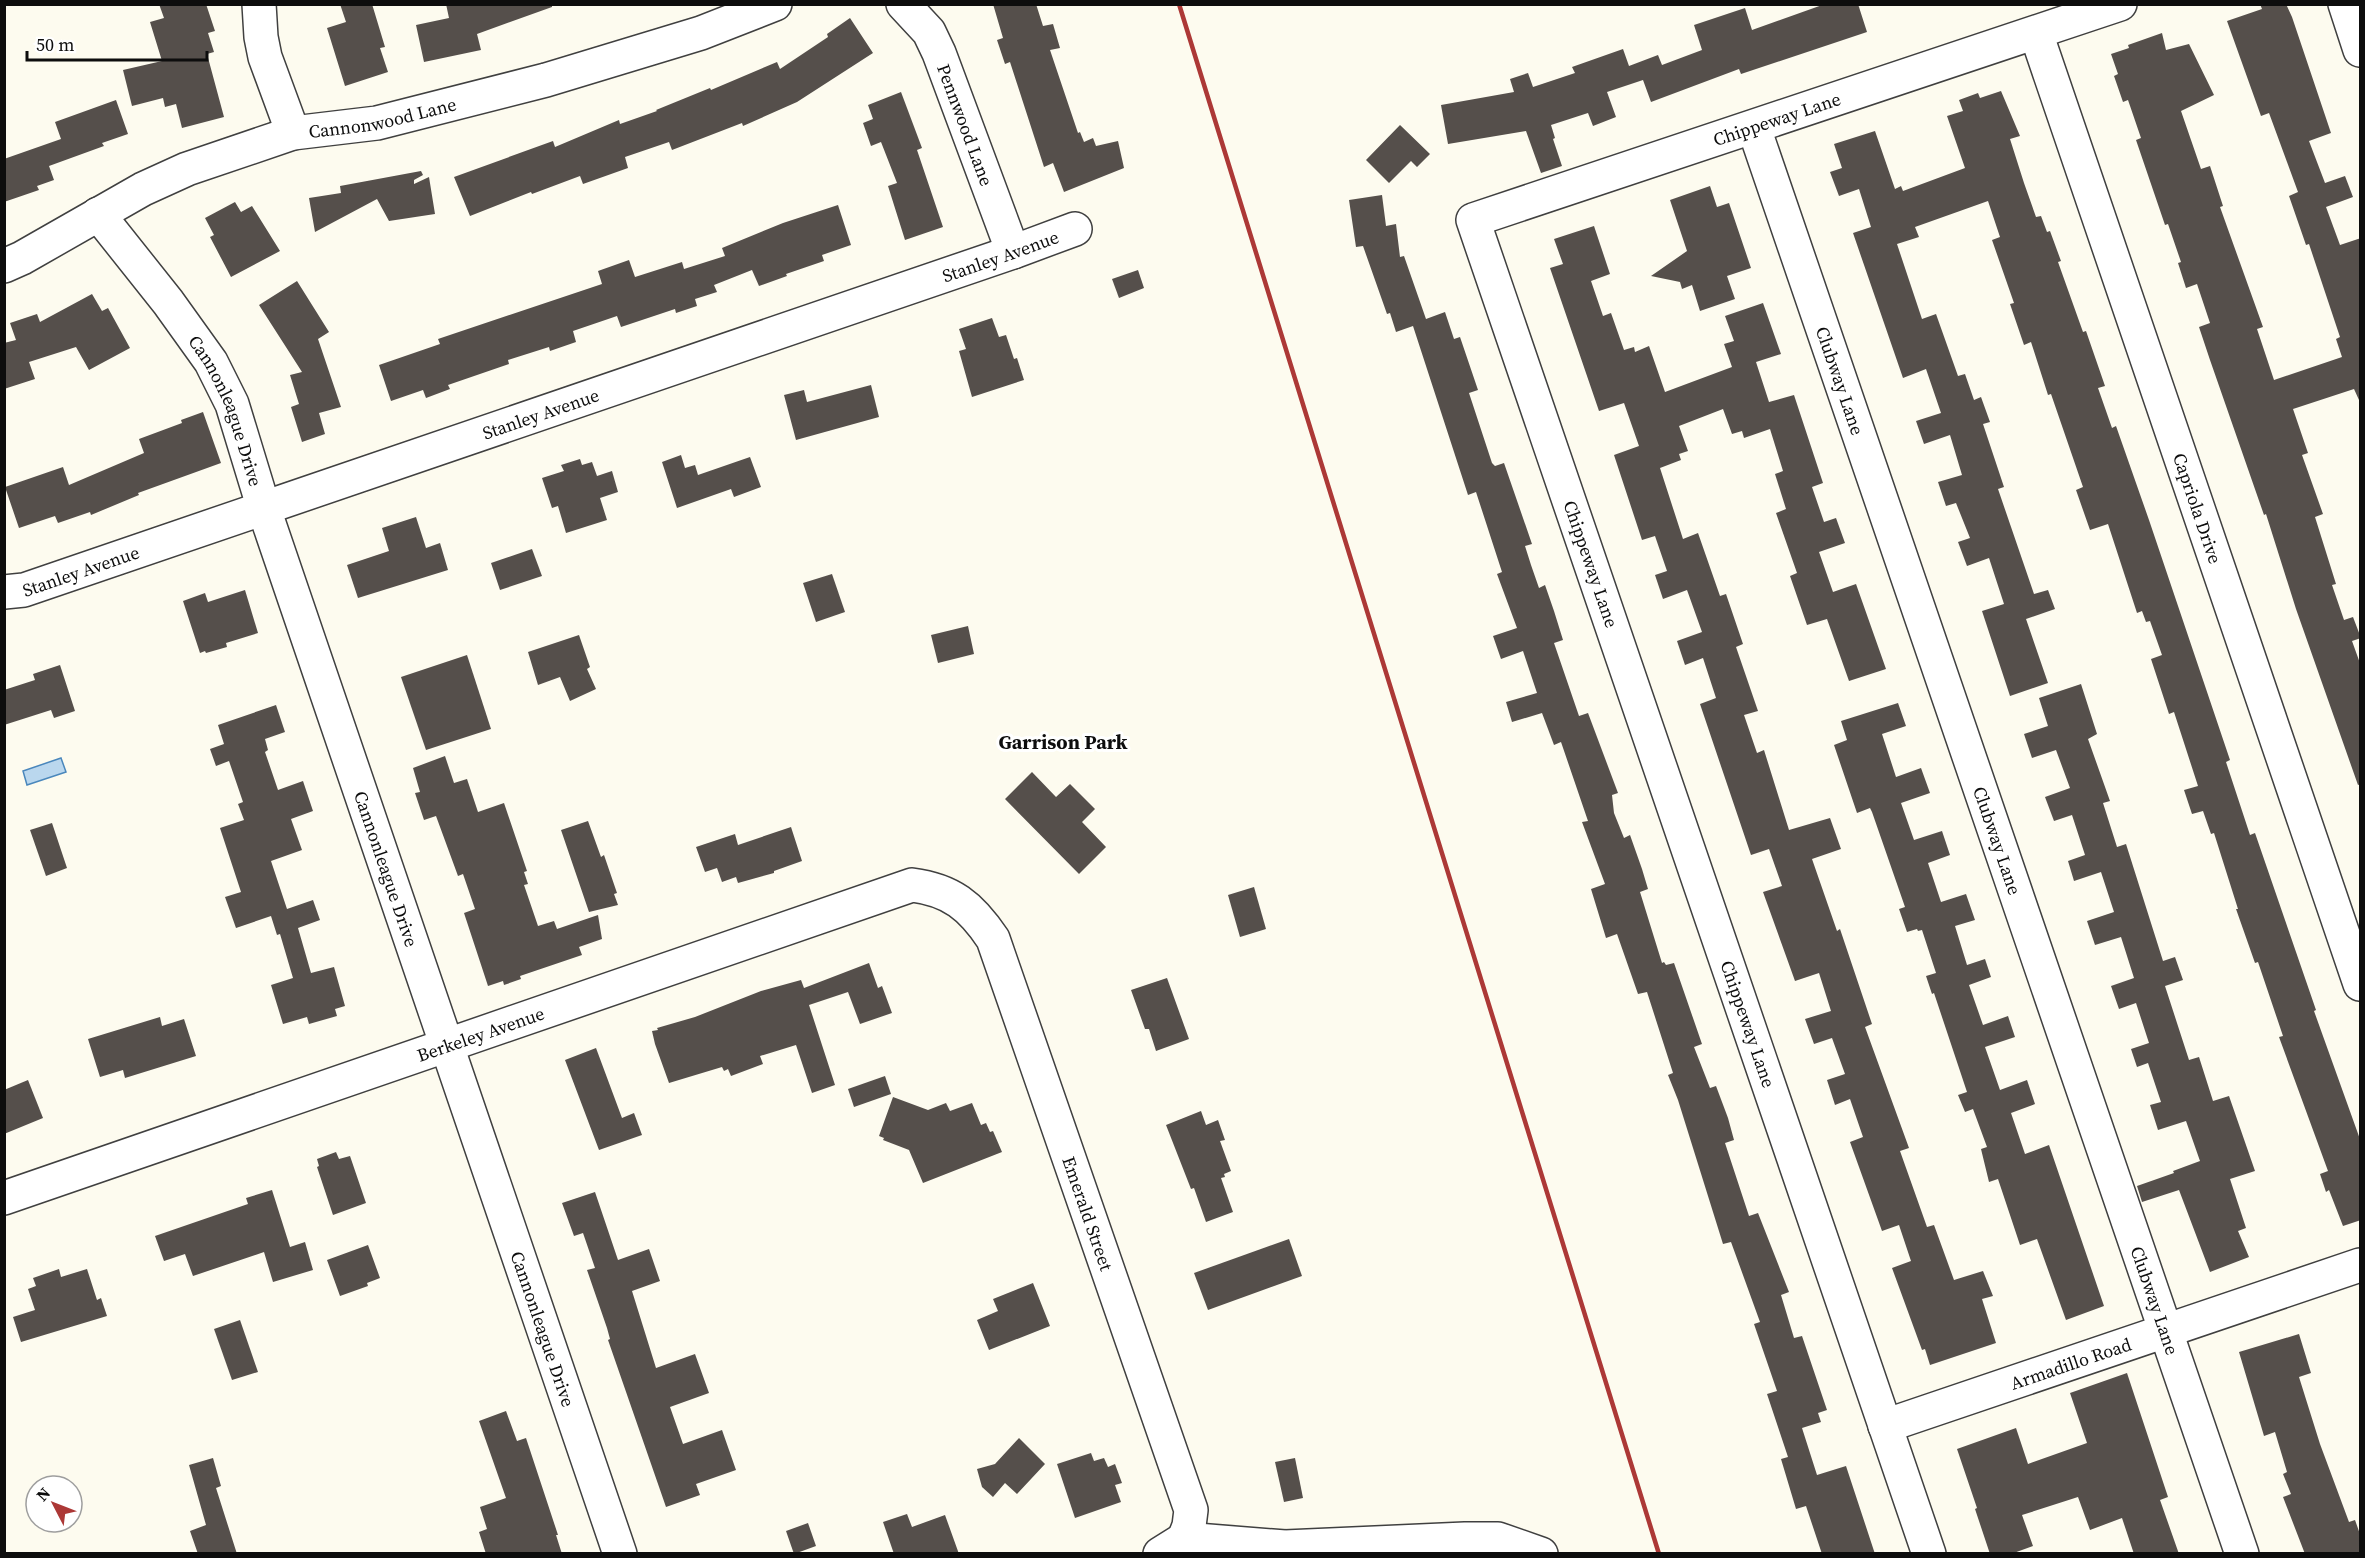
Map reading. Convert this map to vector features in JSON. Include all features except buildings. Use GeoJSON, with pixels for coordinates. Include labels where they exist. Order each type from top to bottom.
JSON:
{"type":"FeatureCollection","features":[{"type":"Feature","properties":{"kind":"street"},"geometry":{"type":"LineString","coordinates":[[259,4],[265,57],[293,133]]}},
{"type":"Feature","properties":{"kind":"street","name":"Cannonwood Lane"},"geometry":{"type":"LineString","coordinates":[[4,266],[143,189],[187,169],[293,133],[377,123],[535,83],[701,33],[775,4]]}},
{"type":"Feature","properties":{"kind":"street","name":"Pennwood Lane"},"geometry":{"type":"LineString","coordinates":[[903,4],[929,32],[939,53],[1013,252]]}},
{"type":"Feature","properties":{"kind":"street","name":"Chippeway Lane"},"geometry":{"type":"LineString","coordinates":[[1929,1554],[1473,220],[2120,4]]}},
{"type":"Feature","properties":{"kind":"street"},"geometry":{"type":"LineString","coordinates":[[2345,4],[2361,50]]}},
{"type":"Feature","properties":{"kind":"street","name":"Capriola Drive"},"geometry":{"type":"LineString","coordinates":[[2036,33],[2361,984]]}},
{"type":"Feature","properties":{"kind":"street","name":"Clubway Lane"},"geometry":{"type":"LineString","coordinates":[[1754,128],[2242,1554]]}},
{"type":"Feature","properties":{"kind":"street","name":"Cannonleague Drive"},"geometry":{"type":"LineString","coordinates":[[98,214],[168,302],[211,362],[232,404],[264,509],[620,1554]]}},
{"type":"Feature","properties":{"kind":"street","name":"Stanley Avenue"},"geometry":{"type":"LineString","coordinates":[[4,592],[24,590],[264,509],[1075,229]]}},
{"type":"Feature","properties":{"kind":"street","name":"Berkeley Avenue"},"geometry":{"type":"LineString","coordinates":[[4,1198],[912,885],[933,887],[957,899]]}},
{"type":"Feature","properties":{"kind":"street","name":"Emerald Street"},"geometry":{"type":"LineString","coordinates":[[957,899],[980,919],[993,939],[1191,1510],[1189,1526],[1172,1546]]}},
{"type":"Feature","properties":{"kind":"street","name":"Armadillo Road"},"geometry":{"type":"LineString","coordinates":[[1885,1426],[2361,1265]]}},
{"type":"Feature","properties":{"kind":"street"},"geometry":{"type":"LineString","coordinates":[[1172,1546],[1285,1547],[1498,1539],[1541,1554]]}},
{"type":"Feature","properties":{"kind":"water"},"geometry":{"type":"Polygon","coordinates":[[[61,758],[66,772],[27,785],[23,771],[61,758]]]}},
{"type":"Feature","properties":{"kind":"railway"},"geometry":{"type":"LineString","coordinates":[[1179,4],[1659,1554]]}},
{"type":"Feature","properties":{"kind":"district","name":"Garrison Park"},"geometry":{"type":"Point","coordinates":[1063,742]}}]}
